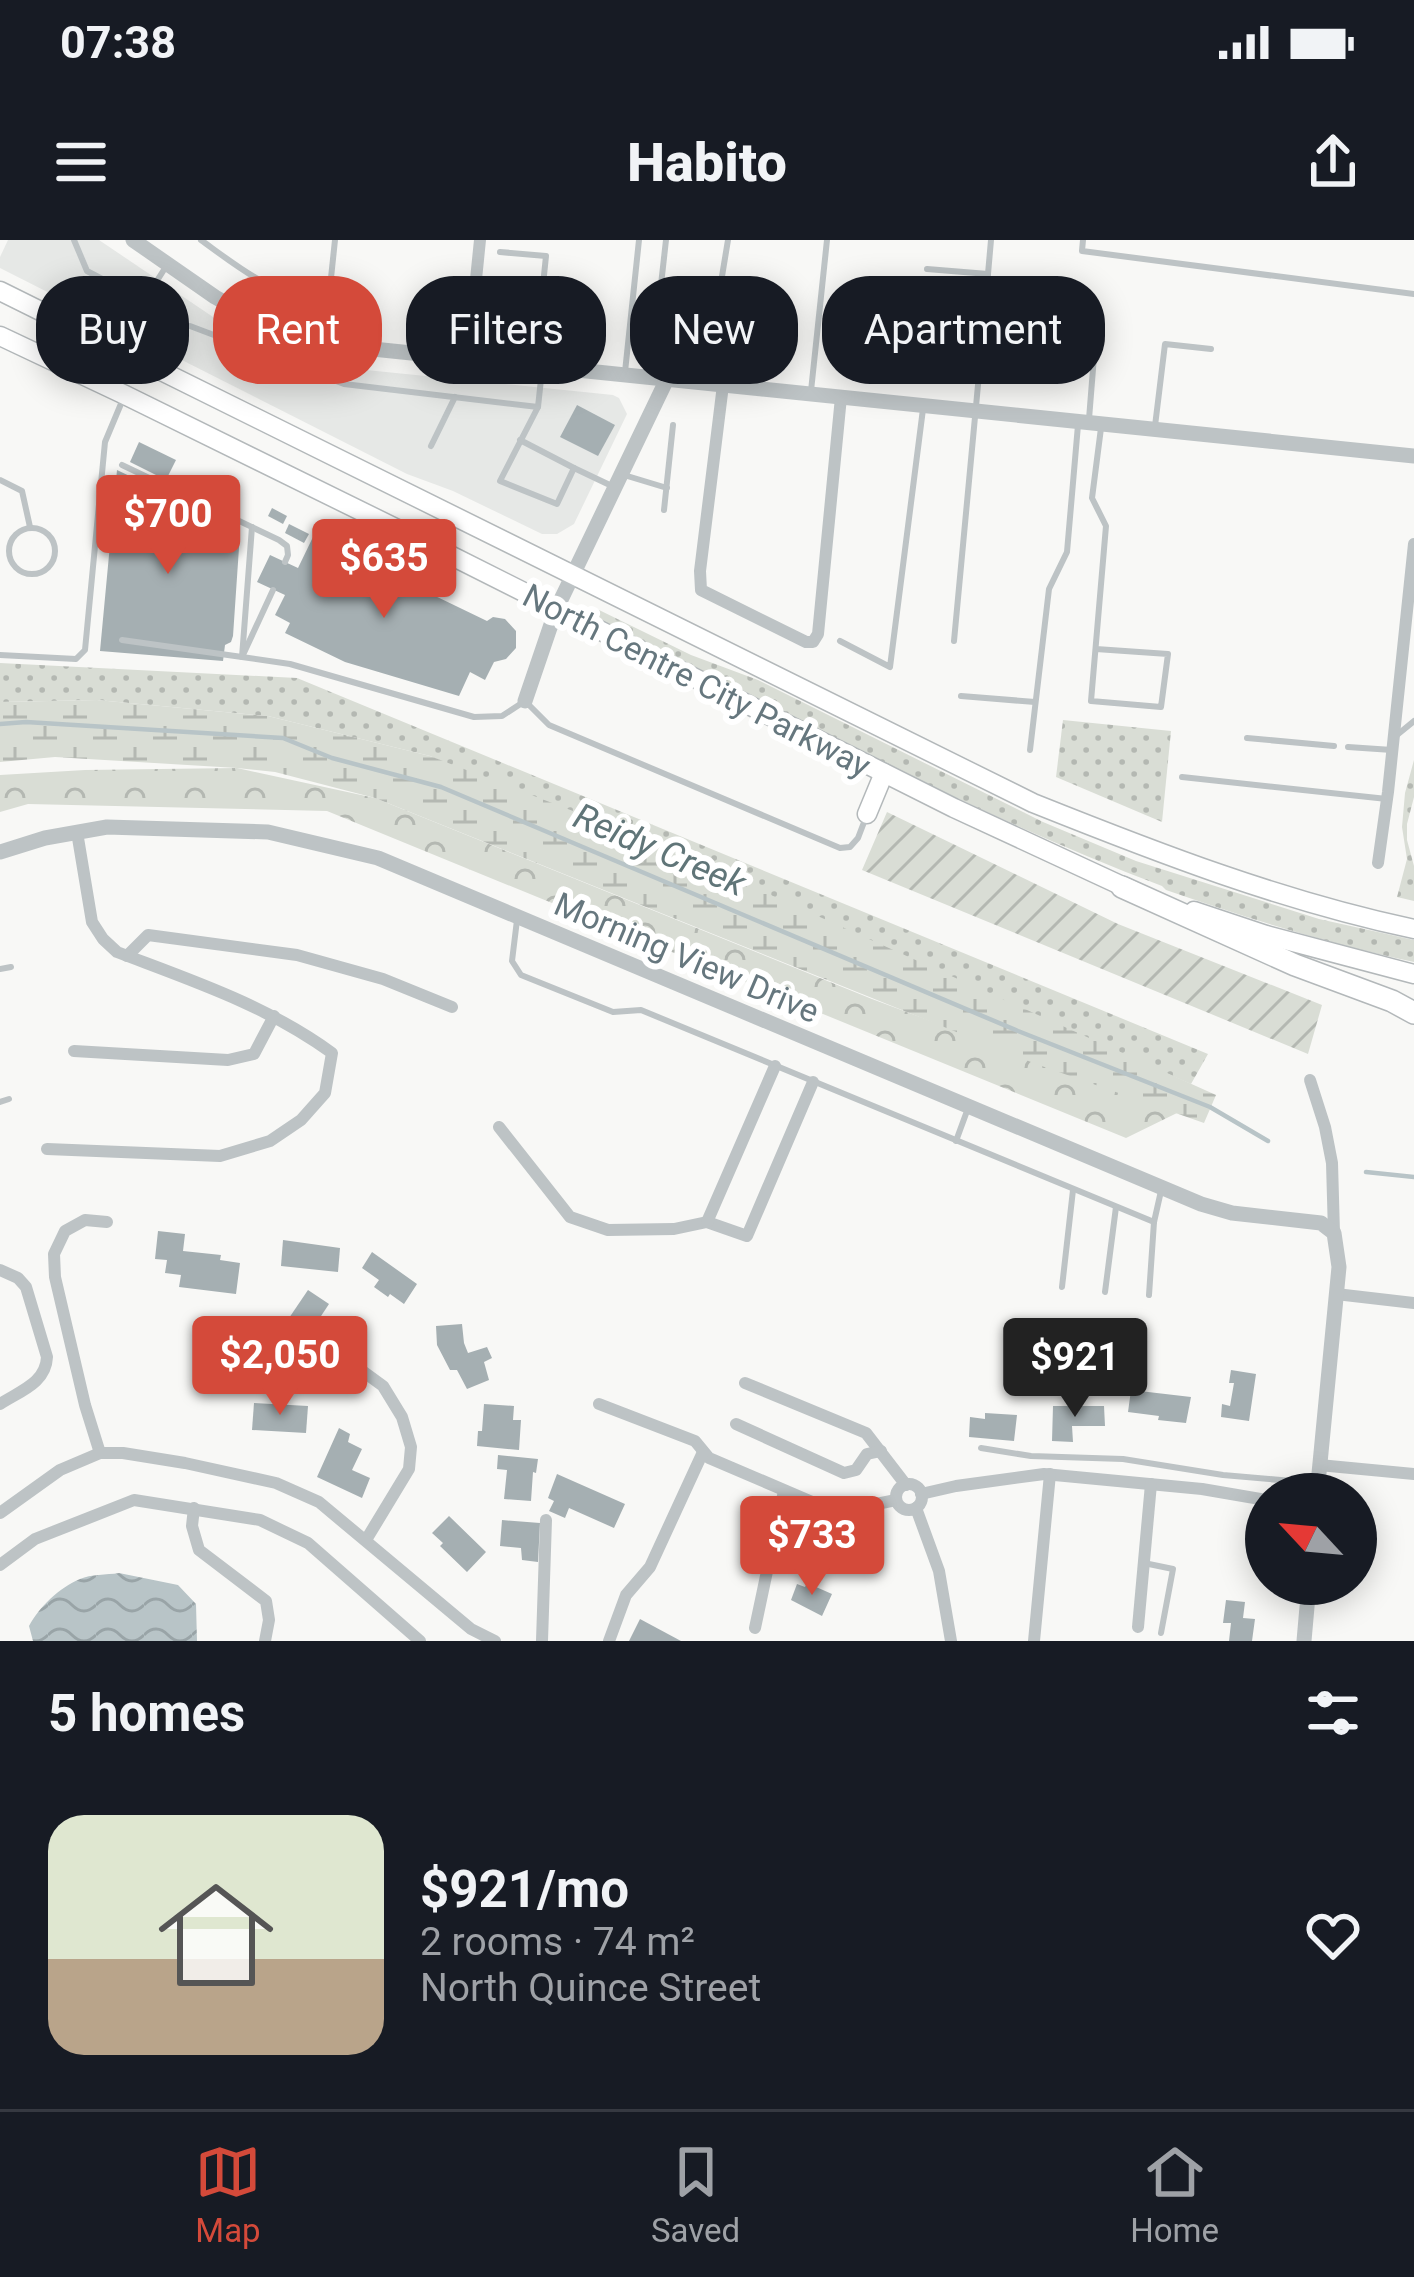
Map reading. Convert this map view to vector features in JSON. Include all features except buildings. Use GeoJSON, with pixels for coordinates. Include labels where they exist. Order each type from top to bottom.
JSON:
{"type":"FeatureCollection","features":[{"type":"Feature","properties":{"kind":"highway","name":"North Centre City Parkway"},"geometry":{"type":"LineString","coordinates":[[0,291],[1033,803],[1236,880],[1414,928]]}},
{"type":"Feature","properties":{"kind":"highway","name":"North Centre City Parkway"},"geometry":{"type":"LineString","coordinates":[[0,337],[125,394],[1122,887],[1266,935],[1414,974]]}},
{"type":"Feature","properties":{"kind":"highway"},"geometry":{"type":"LineString","coordinates":[[867,814],[884,773]]}},
{"type":"Feature","properties":{"kind":"highway"},"geometry":{"type":"LineString","coordinates":[[1122,887],[1414,1013]]}},
{"type":"Feature","properties":{"kind":"street"},"geometry":{"type":"LineString","coordinates":[[134,240],[213,296]]}},
{"type":"Feature","properties":{"kind":"street"},"geometry":{"type":"LineString","coordinates":[[477,276],[481,240]]}},
{"type":"Feature","properties":{"kind":"street"},"geometry":{"type":"LineString","coordinates":[[606,373],[630,375]]}},
{"type":"Feature","properties":{"kind":"street"},"geometry":{"type":"LineString","coordinates":[[525,701],[556,610],[618,481],[656,384]]}},
{"type":"Feature","properties":{"kind":"street"},"geometry":{"type":"LineString","coordinates":[[714,384],[1414,456]]}},
{"type":"Feature","properties":{"kind":"street"},"geometry":{"type":"LineString","coordinates":[[723,385],[700,590],[806,642],[818,634],[841,397]]}},
{"type":"Feature","properties":{"kind":"street"},"geometry":{"type":"LineString","coordinates":[[1378,862],[1414,544]]}},
{"type":"Feature","properties":{"kind":"street","name":"Morning View Drive"},"geometry":{"type":"LineString","coordinates":[[0,852],[106,827],[268,832],[378,858],[1201,1204],[1232,1213],[1321,1223],[1334,1233]]}},
{"type":"Feature","properties":{"kind":"street"},"geometry":{"type":"LineString","coordinates":[[47,1149],[220,1156],[270,1142],[301,1120],[325,1093],[332,1052],[296,1026],[231,995],[117,952],[92,922],[76,832]]}},
{"type":"Feature","properties":{"kind":"street"},"geometry":{"type":"LineString","coordinates":[[127,956],[148,935],[297,955],[383,979],[452,1007]]}},
{"type":"Feature","properties":{"kind":"street"},"geometry":{"type":"LineString","coordinates":[[74,1051],[228,1060],[254,1054],[274,1016]]}},
{"type":"Feature","properties":{"kind":"street"},"geometry":{"type":"LineString","coordinates":[[707,1222],[775,1066]]}},
{"type":"Feature","properties":{"kind":"street"},"geometry":{"type":"LineString","coordinates":[[1310,1080],[1332,1163],[1339,1267],[1318,1473]]}},
{"type":"Feature","properties":{"kind":"street"},"geometry":{"type":"LineString","coordinates":[[499,1127],[570,1217],[608,1230],[674,1229],[707,1222],[747,1236],[814,1082]]}},
{"type":"Feature","properties":{"kind":"street"},"geometry":{"type":"LineString","coordinates":[[100,1453],[55,1277],[55,1254],[65,1231],[85,1220],[107,1222]]}},
{"type":"Feature","properties":{"kind":"street"},"geometry":{"type":"LineString","coordinates":[[0,1270],[18,1277],[26,1287],[47,1357],[41,1378],[0,1404]]}},
{"type":"Feature","properties":{"kind":"street"},"geometry":{"type":"LineString","coordinates":[[1336,1294],[1414,1303]]}},
{"type":"Feature","properties":{"kind":"street"},"geometry":{"type":"LineString","coordinates":[[346,1359],[382,1386],[402,1417],[411,1447],[409,1469],[366,1540]]}},
{"type":"Feature","properties":{"kind":"street"},"geometry":{"type":"LineString","coordinates":[[745,1383],[866,1433],[906,1485]]}},
{"type":"Feature","properties":{"kind":"street"},"geometry":{"type":"LineString","coordinates":[[599,1405],[695,1441],[709,1458],[826,1508],[852,1509],[896,1500]]}},
{"type":"Feature","properties":{"kind":"street"},"geometry":{"type":"LineString","coordinates":[[736,1424],[844,1473],[856,1469],[867,1454],[881,1451]]}},
{"type":"Feature","properties":{"kind":"street"},"geometry":{"type":"LineString","coordinates":[[609,1641],[626,1595],[650,1567],[704,1452]]}},
{"type":"Feature","properties":{"kind":"street"},"geometry":{"type":"LineString","coordinates":[[0,1513],[60,1470],[100,1453],[185,1463],[277,1483],[319,1502],[471,1629],[495,1641]]}},
{"type":"Feature","properties":{"kind":"street"},"geometry":{"type":"LineString","coordinates":[[1319,1465],[1414,1474]]}},
{"type":"Feature","properties":{"kind":"street"},"geometry":{"type":"LineString","coordinates":[[1034,1641],[1050,1474]]}},
{"type":"Feature","properties":{"kind":"street"},"geometry":{"type":"LineString","coordinates":[[951,1641],[939,1570],[919,1501],[916,1486],[906,1485],[898,1490],[896,1500],[907,1510],[919,1501],[956,1486],[1050,1474],[1245,1497]]}},
{"type":"Feature","properties":{"kind":"street"},"geometry":{"type":"LineString","coordinates":[[1138,1628],[1151,1484]]}},
{"type":"Feature","properties":{"kind":"street"},"geometry":{"type":"LineString","coordinates":[[755,1628],[784,1490]]}},
{"type":"Feature","properties":{"kind":"street"},"geometry":{"type":"LineString","coordinates":[[0,1564],[34,1539],[134,1499],[260,1520],[308,1543],[420,1641]]}},
{"type":"Feature","properties":{"kind":"street"},"geometry":{"type":"LineString","coordinates":[[194,1508],[192,1526],[199,1550],[266,1601],[265,1641]]}},
{"type":"Feature","properties":{"kind":"street"},"geometry":{"type":"LineString","coordinates":[[542,1641],[546,1520]]}},
{"type":"Feature","properties":{"kind":"street"},"geometry":{"type":"LineString","coordinates":[[1304,1641],[1307,1605]]}},
{"type":"Feature","properties":{"kind":"lane"},"geometry":{"type":"LineString","coordinates":[[74,240],[87,271],[144,301],[168,264]]}},
{"type":"Feature","properties":{"kind":"lane"},"geometry":{"type":"LineString","coordinates":[[201,240],[251,276]]}},
{"type":"Feature","properties":{"kind":"lane"},"geometry":{"type":"LineString","coordinates":[[332,276],[335,240]]}},
{"type":"Feature","properties":{"kind":"lane"},"geometry":{"type":"LineString","coordinates":[[625,375],[639,240]]}},
{"type":"Feature","properties":{"kind":"lane"},"geometry":{"type":"LineString","coordinates":[[664,276],[666,240]]}},
{"type":"Feature","properties":{"kind":"lane"},"geometry":{"type":"LineString","coordinates":[[722,276],[728,240]]}},
{"type":"Feature","properties":{"kind":"lane"},"geometry":{"type":"LineString","coordinates":[[810,394],[827,240]]}},
{"type":"Feature","properties":{"kind":"lane"},"geometry":{"type":"LineString","coordinates":[[927,269],[988,274],[991,240]]}},
{"type":"Feature","properties":{"kind":"lane"},"geometry":{"type":"LineString","coordinates":[[1083,240],[1082,251],[1414,294]]}},
{"type":"Feature","properties":{"kind":"lane"},"geometry":{"type":"LineString","coordinates":[[1116,256],[1117,242]]}},
{"type":"Feature","properties":{"kind":"lane"},"geometry":{"type":"LineString","coordinates":[[500,252],[546,256],[544,276]]}},
{"type":"Feature","properties":{"kind":"lane"},"geometry":{"type":"LineString","coordinates":[[190,326],[213,335]]}},
{"type":"Feature","properties":{"kind":"lane"},"geometry":{"type":"LineString","coordinates":[[1154,430],[1165,344],[1211,349]]}},
{"type":"Feature","properties":{"kind":"lane"},"geometry":{"type":"LineString","coordinates":[[344,384],[538,407]]}},
{"type":"Feature","properties":{"kind":"lane"},"geometry":{"type":"LineString","coordinates":[[539,384],[538,407],[500,481],[557,504],[574,468]]}},
{"type":"Feature","properties":{"kind":"lane"},"geometry":{"type":"LineString","coordinates":[[954,641],[978,384]]}},
{"type":"Feature","properties":{"kind":"lane"},"geometry":{"type":"LineString","coordinates":[[1030,750],[1049,589],[1067,552],[1092,384]]}},
{"type":"Feature","properties":{"kind":"lane"},"geometry":{"type":"LineString","coordinates":[[0,655],[76,659],[85,650],[105,442],[125,394]]}},
{"type":"Feature","properties":{"kind":"lane"},"geometry":{"type":"LineString","coordinates":[[431,446],[455,397]]}},
{"type":"Feature","properties":{"kind":"lane"},"geometry":{"type":"LineString","coordinates":[[840,641],[890,667],[923,406]]}},
{"type":"Feature","properties":{"kind":"lane"},"geometry":{"type":"LineString","coordinates":[[1089,423],[1092,498],[1106,526],[1091,701],[1161,707],[1168,654],[1096,649]]}},
{"type":"Feature","properties":{"kind":"lane"},"geometry":{"type":"LineString","coordinates":[[664,510],[674,425]]}},
{"type":"Feature","properties":{"kind":"lane"},"geometry":{"type":"LineString","coordinates":[[520,440],[574,468],[667,488]]}},
{"type":"Feature","properties":{"kind":"lane"},"geometry":{"type":"LineString","coordinates":[[122,465],[287,546],[285,562]]}},
{"type":"Feature","properties":{"kind":"lane"},"geometry":{"type":"LineString","coordinates":[[0,480],[22,491],[30,527]]}},
{"type":"Feature","properties":{"kind":"lane"},"geometry":{"type":"LineString","coordinates":[[214,536],[215,509]]}},
{"type":"Feature","properties":{"kind":"lane"},"geometry":{"type":"LineString","coordinates":[[30,527],[44,531],[56,549],[47,569],[34,575],[14,566],[8,553],[12,538],[30,527]]}},
{"type":"Feature","properties":{"kind":"lane"},"geometry":{"type":"LineString","coordinates":[[242,657],[252,527]]}},
{"type":"Feature","properties":{"kind":"lane"},"geometry":{"type":"LineString","coordinates":[[242,657],[272,590]]}},
{"type":"Feature","properties":{"kind":"lane"},"geometry":{"type":"LineString","coordinates":[[122,640],[290,664],[474,717],[502,716],[525,701],[549,725],[840,848],[850,848],[858,838],[867,814]]}},
{"type":"Feature","properties":{"kind":"lane"},"geometry":{"type":"LineString","coordinates":[[961,696],[1036,702]]}},
{"type":"Feature","properties":{"kind":"lane"},"geometry":{"type":"LineString","coordinates":[[1348,747],[1393,744],[1414,721]]}},
{"type":"Feature","properties":{"kind":"lane"},"geometry":{"type":"LineString","coordinates":[[1247,739],[1334,746]]}},
{"type":"Feature","properties":{"kind":"lane"},"geometry":{"type":"LineString","coordinates":[[1182,777],[1387,800]]}},
{"type":"Feature","properties":{"kind":"lane"},"geometry":{"type":"LineString","coordinates":[[518,918],[512,961],[521,974],[613,1012],[641,1010],[1154,1222]]}},
{"type":"Feature","properties":{"kind":"lane"},"geometry":{"type":"LineString","coordinates":[[0,969],[11,967]]}},
{"type":"Feature","properties":{"kind":"lane"},"geometry":{"type":"LineString","coordinates":[[956,1141],[968,1107]]}},
{"type":"Feature","properties":{"kind":"lane"},"geometry":{"type":"LineString","coordinates":[[1149,1295],[1154,1222],[1162,1188]]}},
{"type":"Feature","properties":{"kind":"lane"},"geometry":{"type":"LineString","coordinates":[[1062,1287],[1073,1190]]}},
{"type":"Feature","properties":{"kind":"lane"},"geometry":{"type":"LineString","coordinates":[[1105,1292],[1116,1207]]}},
{"type":"Feature","properties":{"kind":"lane"},"geometry":{"type":"LineString","coordinates":[[981,1448],[1031,1456],[1123,1459],[1245,1478]]}},
{"type":"Feature","properties":{"kind":"lane"},"geometry":{"type":"LineString","coordinates":[[1144,1563],[1173,1569],[1161,1633]]}},
{"type":"Feature","properties":{"kind":"shaded area"},"geometry":{"type":"Polygon","coordinates":[[[8,240],[99,240],[152,276],[36,276],[36,286],[0,268],[8,240]]]}},
{"type":"Feature","properties":{"kind":"shaded area"},"geometry":{"type":"Polygon","coordinates":[[[189,301],[213,317],[213,376],[189,364],[189,301]]]}},
{"type":"Feature","properties":{"kind":"shaded area"},"geometry":{"type":"Polygon","coordinates":[[[382,372],[406,374],[406,384],[504,384],[613,395],[627,414],[574,524],[557,534],[542,534],[407,474],[229,384],[382,384],[382,372]]]}},
{"type":"Feature","properties":{"kind":"green space"},"geometry":{"type":"Polygon","coordinates":[[[595,608],[691,655],[758,680],[1043,822],[1136,861],[1319,919],[1414,940],[1414,962],[1288,930],[1166,890],[1091,858],[882,762],[608,625],[592,613],[595,608]]]}},
{"type":"Feature","properties":{"kind":"green space"},"geometry":{"type":"Polygon","coordinates":[[[0,663],[297,678],[1208,1054],[1191,1084],[430,756],[268,716],[97,700],[0,702],[0,663]]]}},
{"type":"Feature","properties":{"kind":"green space"},"geometry":{"type":"Polygon","coordinates":[[[97,700],[268,716],[430,756],[651,841],[1216,1095],[1204,1123],[1036,1064],[375,798],[275,772],[237,768],[55,757],[0,762],[0,702],[97,700]]]}},
{"type":"Feature","properties":{"kind":"green space"},"geometry":{"type":"Polygon","coordinates":[[[1063,720],[1171,731],[1162,822],[1056,777],[1063,720]]]}},
{"type":"Feature","properties":{"kind":"green space"},"geometry":{"type":"Polygon","coordinates":[[[1414,760],[1407,840],[1414,866],[1414,901],[1397,897],[1407,859],[1402,827],[1414,760]]]}},
{"type":"Feature","properties":{"kind":"green space"},"geometry":{"type":"Polygon","coordinates":[[[237,768],[375,798],[872,999],[1177,1113],[1126,1138],[327,811],[28,804],[0,812],[0,775],[237,768]]]}},
{"type":"Feature","properties":{"kind":"green space"},"geometry":{"type":"Polygon","coordinates":[[[887,812],[1118,924],[1322,1005],[1308,1054],[862,870],[887,812]]]}},
{"type":"Feature","properties":{"kind":"water"},"geometry":{"type":"Polygon","coordinates":[[[119,1573],[178,1585],[196,1604],[197,1641],[33,1641],[29,1626],[57,1593],[84,1577],[119,1573]]]}},
{"type":"Feature","properties":{"kind":"waterway","name":"Reidy Creek"},"geometry":{"type":"LineString","coordinates":[[0,724],[283,738],[332,758],[441,787],[1210,1107],[1268,1141]]}},
{"type":"Feature","properties":{"kind":"waterway","name":"Reidy Creek"},"geometry":{"type":"LineString","coordinates":[[1366,1172],[1414,1177]]}}]}
